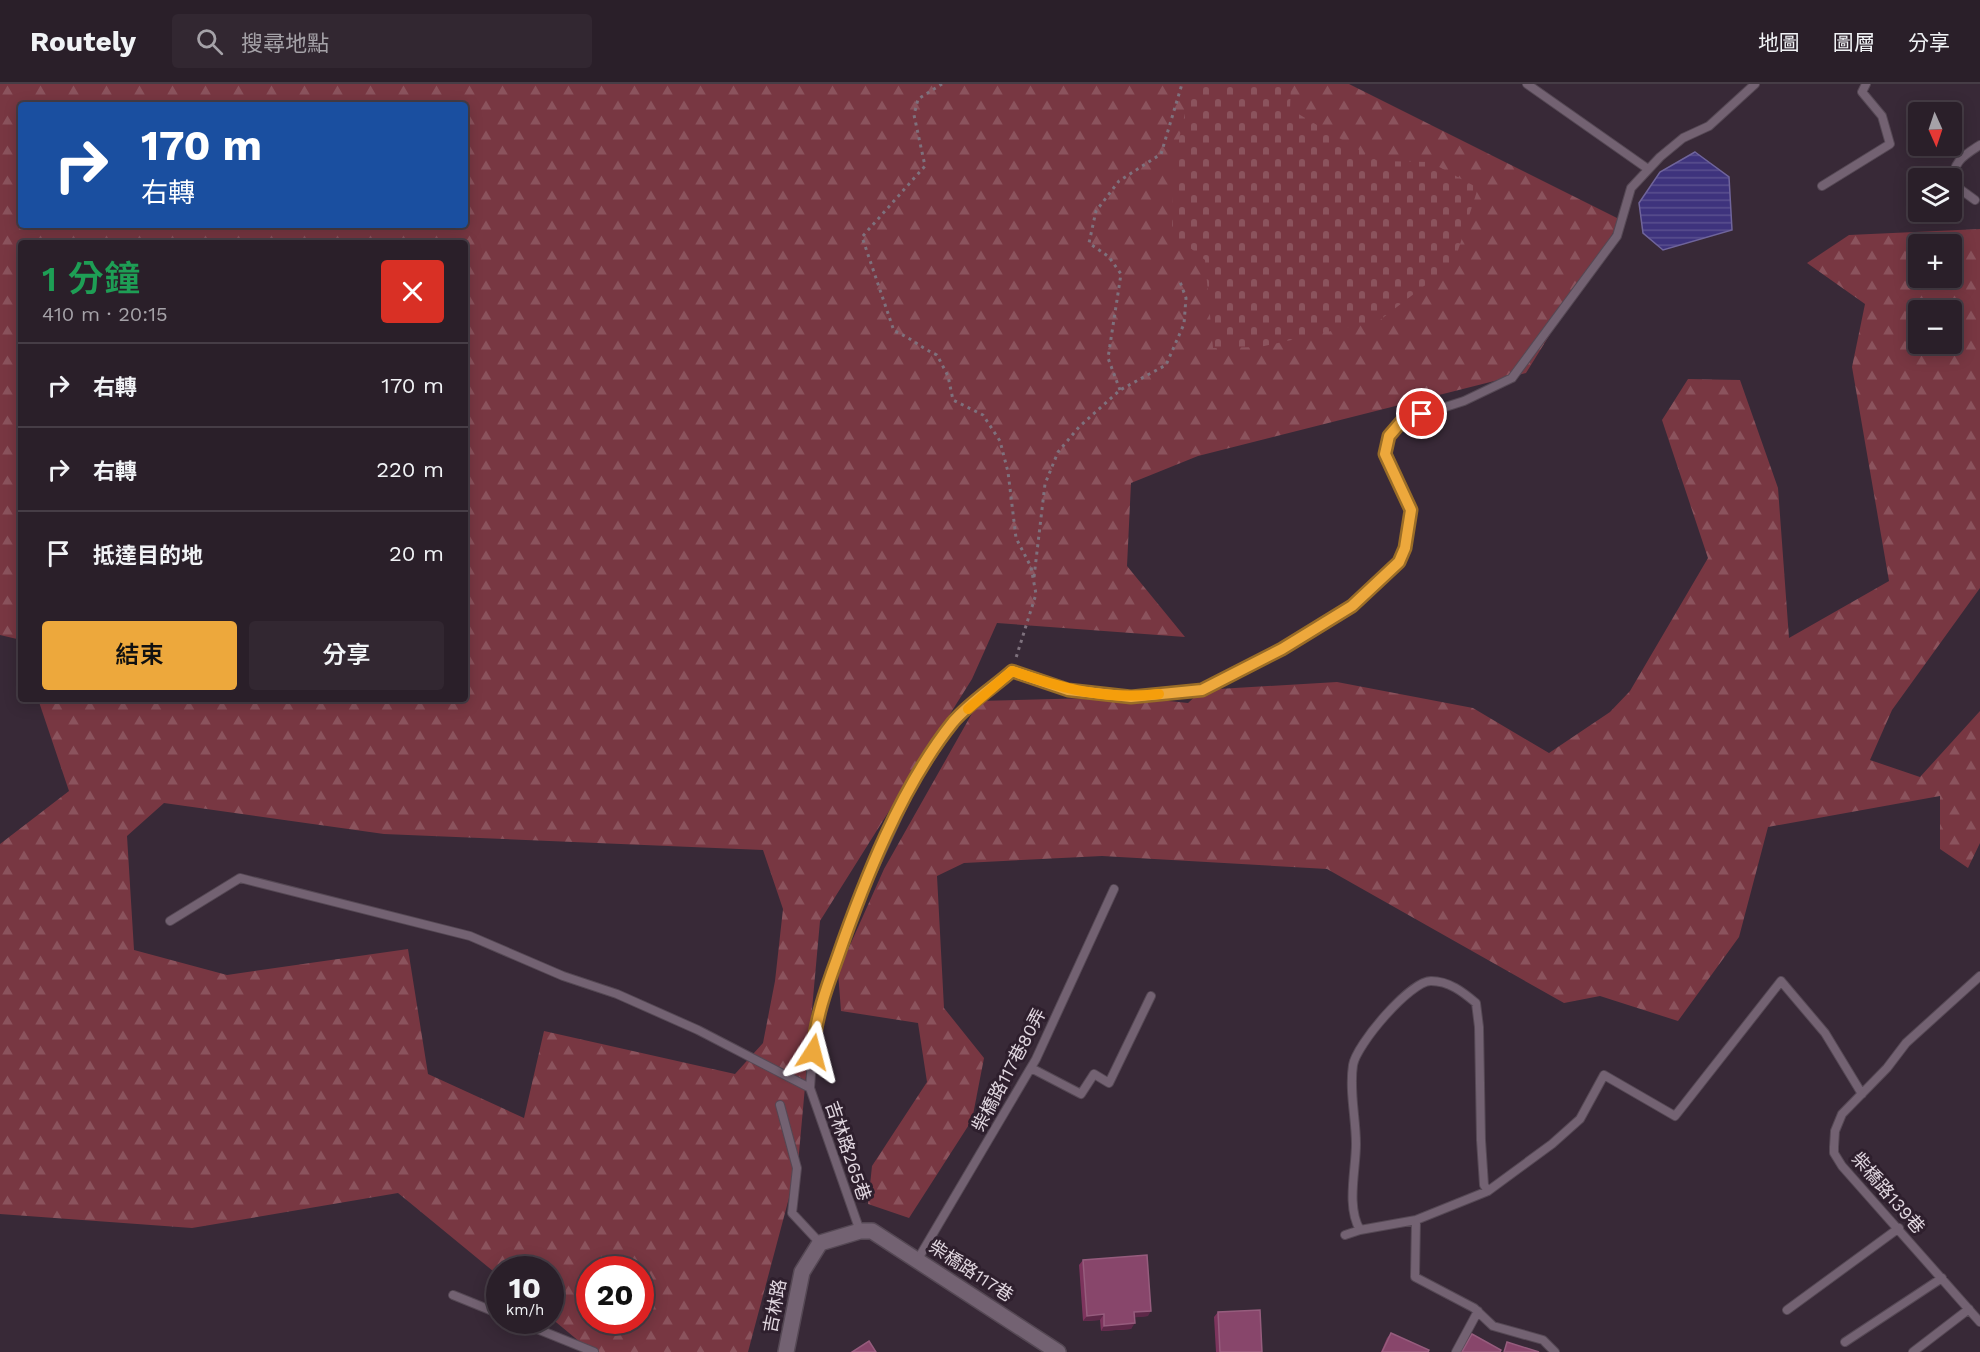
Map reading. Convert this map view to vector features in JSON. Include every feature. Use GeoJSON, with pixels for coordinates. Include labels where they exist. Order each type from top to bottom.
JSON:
{"type":"FeatureCollection","features":[{"type":"Feature","properties":{"kind":"street","name":"柴橋路117巷"},"geometry":{"type":"LineString","coordinates":[[860,1231],[872,1231],[918,1259],[1058,1352]]}},
{"type":"Feature","properties":{"kind":"street"},"geometry":{"type":"LineString","coordinates":[[820,1243],[860,1231]]}},
{"type":"Feature","properties":{"kind":"street","name":"吉林路"},"geometry":{"type":"LineString","coordinates":[[786,1352],[802,1272],[820,1243]]}},
{"type":"Feature","properties":{"kind":"lane"},"geometry":{"type":"LineString","coordinates":[[1527,84],[1648,169]]}},
{"type":"Feature","properties":{"kind":"lane"},"geometry":{"type":"LineString","coordinates":[[1012,671],[1068,690],[1131,697],[1202,690],[1282,649],[1352,606],[1399,562],[1405,548],[1411,510],[1385,454],[1389,436],[1402,421],[1464,401],[1512,378],[1617,236],[1631,189],[1648,169],[1683,138],[1709,126],[1755,84]]}},
{"type":"Feature","properties":{"kind":"lane"},"geometry":{"type":"LineString","coordinates":[[1822,186],[1890,144],[1882,116],[1862,92],[1866,84]]}},
{"type":"Feature","properties":{"kind":"lane"},"geometry":{"type":"LineString","coordinates":[[1975,200],[1953,184],[1952,172],[1959,158],[1980,145]]}},
{"type":"Feature","properties":{"kind":"lane","name":"吉林路265巷"},"geometry":{"type":"LineString","coordinates":[[860,1231],[810,1088],[814,1034],[852,916],[912,786],[954,721],[1012,671]]}},
{"type":"Feature","properties":{"kind":"lane"},"geometry":{"type":"LineString","coordinates":[[170,921],[240,878],[470,936],[563,976],[617,994],[698,1030],[810,1088]]}},
{"type":"Feature","properties":{"kind":"lane","name":"柴橋路117巷80弄"},"geometry":{"type":"LineString","coordinates":[[918,1259],[1030,1068],[1114,889]]}},
{"type":"Feature","properties":{"kind":"lane","name":"柴橋路139巷"},"geometry":{"type":"LineString","coordinates":[[1980,976],[1906,1043],[1842,1114],[1838,1123],[1834,1153],[1980,1322]]}},
{"type":"Feature","properties":{"kind":"lane"},"geometry":{"type":"LineString","coordinates":[[1360,1230],[1354,1214],[1353,1064],[1361,1046],[1379,1022],[1419,983],[1431,981],[1458,988],[1476,1003],[1479,1027],[1481,1140],[1484,1185],[1488,1191]]}},
{"type":"Feature","properties":{"kind":"lane"},"geometry":{"type":"LineString","coordinates":[[1345,1235],[1416,1220],[1488,1191],[1552,1144],[1580,1119],[1605,1075],[1675,1116],[1781,981],[1825,1033],[1862,1094]]}},
{"type":"Feature","properties":{"kind":"lane"},"geometry":{"type":"LineString","coordinates":[[1030,1068],[1081,1094],[1094,1074],[1109,1083],[1151,996]]}},
{"type":"Feature","properties":{"kind":"lane"},"geometry":{"type":"LineString","coordinates":[[780,1105],[797,1168],[792,1213],[820,1243]]}},
{"type":"Feature","properties":{"kind":"lane"},"geometry":{"type":"LineString","coordinates":[[1416,1220],[1415,1277],[1478,1311],[1493,1326],[1543,1340],[1553,1351]]}},
{"type":"Feature","properties":{"kind":"lane"},"geometry":{"type":"LineString","coordinates":[[1786,1310],[1899,1228]]}},
{"type":"Feature","properties":{"kind":"lane"},"geometry":{"type":"LineString","coordinates":[[1845,1342],[1942,1278]]}},
{"type":"Feature","properties":{"kind":"lane"},"geometry":{"type":"LineString","coordinates":[[453,1295],[486,1308]]}},
{"type":"Feature","properties":{"kind":"lane"},"geometry":{"type":"LineString","coordinates":[[1913,1352],[1969,1309]]}},
{"type":"Feature","properties":{"kind":"lane"},"geometry":{"type":"LineString","coordinates":[[1456,1352],[1478,1311]]}},
{"type":"Feature","properties":{"kind":"lane"},"geometry":{"type":"LineString","coordinates":[[550,1334],[594,1352]]}},
{"type":"Feature","properties":{"kind":"path"},"geometry":{"type":"LineString","coordinates":[[942,84],[918,99],[914,115],[925,166],[862,237],[894,331],[911,338],[924,350],[937,355],[948,376],[953,400],[982,415],[1000,441],[1008,472],[1016,538],[1031,567],[1036,594],[1022,632],[1012,671]]}},
{"type":"Feature","properties":{"kind":"path"},"geometry":{"type":"LineString","coordinates":[[1119,390],[1108,358],[1121,274],[1109,257],[1089,243],[1096,211],[1119,181],[1161,154],[1182,84]]}},
{"type":"Feature","properties":{"kind":"path"},"geometry":{"type":"LineString","coordinates":[[1034,582],[1045,484],[1058,452],[1078,427],[1119,390],[1166,365],[1184,324],[1186,298],[1179,279]]}},
{"type":"Feature","properties":{"kind":"green space"},"geometry":{"type":"Polygon","coordinates":[[[0,84],[1349,84],[1621,220],[1526,373],[1198,456],[1131,483],[1127,566],[1185,637],[997,623],[972,679],[820,921],[798,1164],[748,1352],[592,1352],[564,1329],[564,1256],[486,1256],[486,1265],[398,1193],[192,1228],[0,1214],[0,844],[69,791],[39,702],[468,702],[468,240],[18,240],[18,642],[17,639],[0,635],[0,84]],[[164,803],[127,836],[134,950],[227,975],[408,949],[428,1074],[524,1118],[544,1031],[735,1074],[763,1043],[775,981],[783,909],[763,850],[384,834],[164,803]]]}},
{"type":"Feature","properties":{"kind":"green space"},"geometry":{"type":"Polygon","coordinates":[[[1192,84],[1291,84],[1290,109],[1378,161],[1430,162],[1478,188],[1454,263],[1380,320],[1260,347],[1213,348],[1205,260],[1172,233],[1174,160],[1192,84]]]}},
{"type":"Feature","properties":{"kind":"green space"},"geometry":{"type":"Polygon","coordinates":[[[1980,229],[1980,588],[1892,710],[1870,760],[1920,777],[1980,711],[1980,843],[1968,868],[1940,849],[1940,796],[1768,827],[1739,937],[1678,1021],[1600,996],[1564,1003],[1327,869],[1102,856],[964,863],[937,876],[944,1008],[984,1058],[972,1120],[909,1218],[868,1204],[872,1166],[927,1082],[918,1023],[841,1011],[838,972],[884,869],[979,701],[1131,697],[1188,703],[1202,690],[1337,682],[1473,708],[1549,753],[1610,712],[1630,691],[1708,558],[1662,420],[1688,379],[1740,380],[1778,488],[1789,638],[1889,581],[1852,367],[1865,304],[1807,263],[1849,235],[1980,229]]]}},
{"type":"Feature","properties":{"kind":"shaded area"},"geometry":{"type":"Polygon","coordinates":[[[1695,152],[1729,177],[1732,230],[1663,250],[1643,233],[1639,203],[1660,172],[1695,152]]]}},
{"type":"Feature","properties":{"kind":"building"},"geometry":{"type":"Polygon","coordinates":[[[1147,1255],[1151,1311],[1134,1312],[1135,1323],[1104,1326],[1104,1314],[1087,1316],[1083,1260],[1147,1255]]]}},
{"type":"Feature","properties":{"kind":"building"},"geometry":{"type":"Polygon","coordinates":[[[1260,1310],[1262,1352],[1220,1352],[1218,1312],[1260,1310]]]}},
{"type":"Feature","properties":{"kind":"building"},"geometry":{"type":"Polygon","coordinates":[[[1391,1333],[1429,1350],[1428,1352],[1382,1352],[1391,1333]]]}},
{"type":"Feature","properties":{"kind":"building"},"geometry":{"type":"Polygon","coordinates":[[[1472,1334],[1501,1350],[1500,1352],[1462,1352],[1472,1334]]]}},
{"type":"Feature","properties":{"kind":"building"},"geometry":{"type":"Polygon","coordinates":[[[869,1341],[876,1352],[852,1352],[869,1341]]]}},
{"type":"Feature","properties":{"kind":"building"},"geometry":{"type":"Polygon","coordinates":[[[1507,1342],[1539,1352],[1504,1352],[1507,1342]]]}},
{"type":"Feature","properties":{"kind":"slow traffic"},"geometry":{"type":"LineString","coordinates":[[968,709],[1012,671],[1068,690],[1131,697],[1159,694]]}},
{"type":"Feature","properties":{"kind":"route"},"geometry":{"type":"LineString","coordinates":[[813,1052],[814,1034],[852,916],[886,838],[912,786],[954,721],[1012,671],[1068,690],[1131,697],[1202,690],[1282,649],[1352,606],[1399,562],[1405,548],[1411,510],[1385,454],[1389,436],[1402,421],[1422,414]]}}]}
